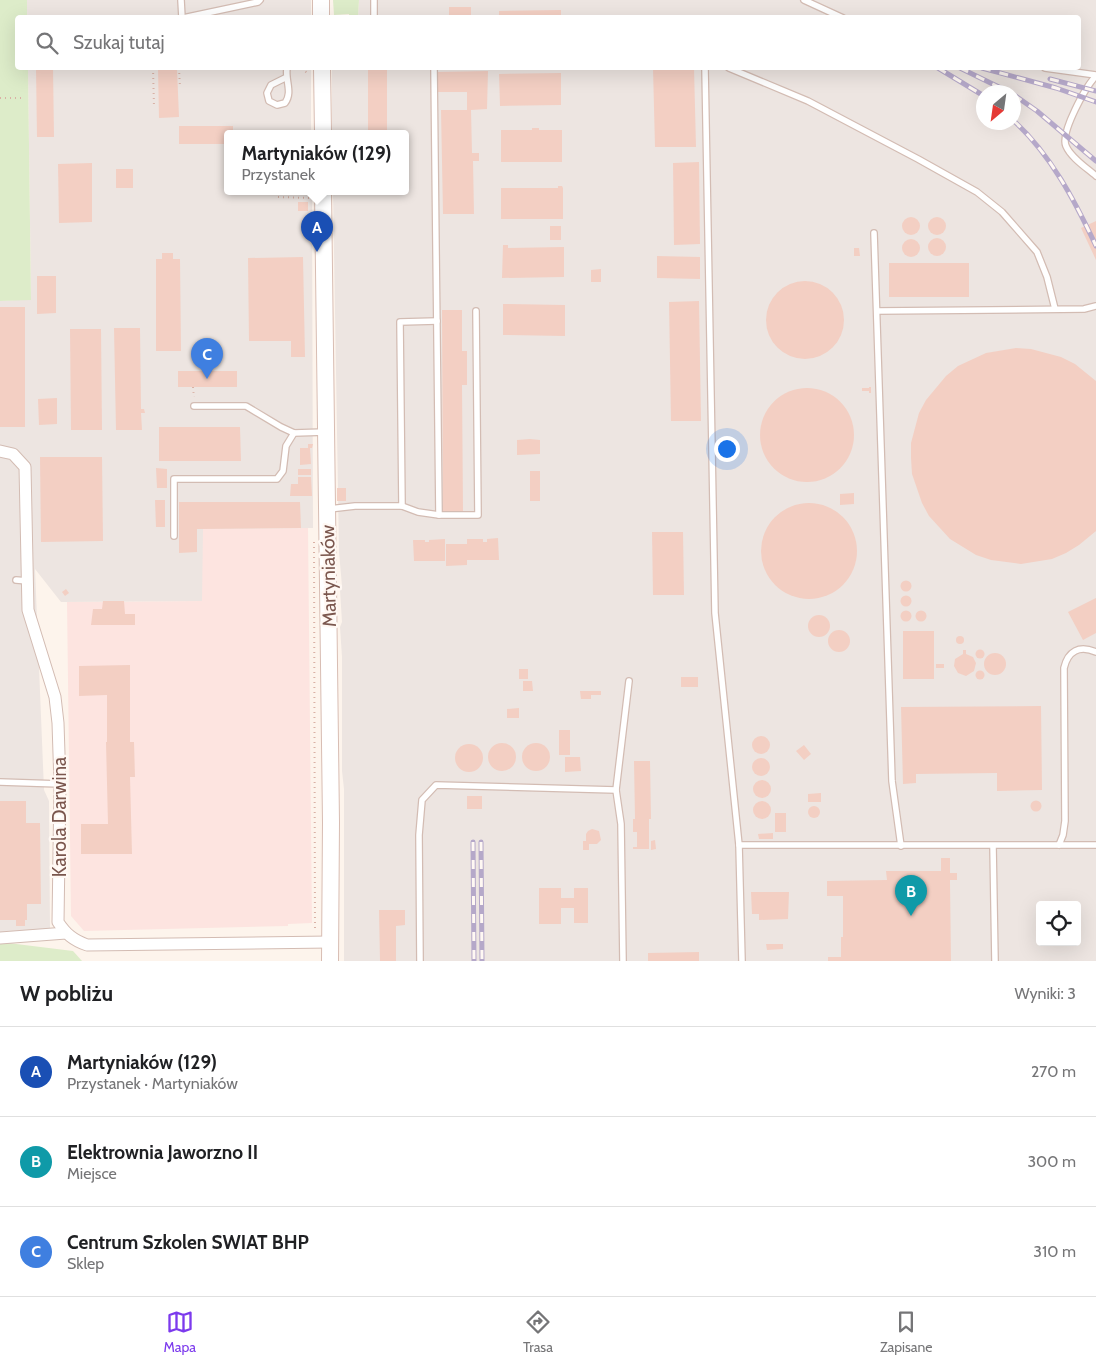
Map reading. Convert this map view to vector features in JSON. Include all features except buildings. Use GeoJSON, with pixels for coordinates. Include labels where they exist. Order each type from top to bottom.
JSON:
{"type":"FeatureCollection","features":[{"type":"Feature","properties":{"kind":"main road"},"geometry":{"type":"LineString","coordinates":[[321,0],[321,15]]}},
{"type":"Feature","properties":{"kind":"main road"},"geometry":{"type":"LineString","coordinates":[[322,70],[323,130]]}},
{"type":"Feature","properties":{"kind":"main road","name":"Martyniaków"},"geometry":{"type":"LineString","coordinates":[[324,195],[331,822],[330,961]]}},
{"type":"Feature","properties":{"kind":"street","name":"Karola Darwina"},"geometry":{"type":"LineString","coordinates":[[0,451],[13,454],[25,467],[28,610],[55,697],[58,723],[60,784],[58,922],[66,933]]}},
{"type":"Feature","properties":{"kind":"street"},"geometry":{"type":"LineString","coordinates":[[0,938],[66,933],[75,941],[87,945],[330,942]]}},
{"type":"Feature","properties":{"kind":"lane"},"geometry":{"type":"LineString","coordinates":[[181,0],[182,15]]}},
{"type":"Feature","properties":{"kind":"lane"},"geometry":{"type":"LineString","coordinates":[[196,15],[260,0]]}},
{"type":"Feature","properties":{"kind":"lane"},"geometry":{"type":"LineString","coordinates":[[374,0],[374,15]]}},
{"type":"Feature","properties":{"kind":"lane"},"geometry":{"type":"LineString","coordinates":[[804,0],[836,15]]}},
{"type":"Feature","properties":{"kind":"lane"},"geometry":{"type":"LineString","coordinates":[[285,78],[271,85],[267,92],[269,101],[277,104],[285,103],[289,97],[290,89],[285,78],[287,70]]}},
{"type":"Feature","properties":{"kind":"lane"},"geometry":{"type":"LineString","coordinates":[[434,70],[439,516]]}},
{"type":"Feature","properties":{"kind":"lane"},"geometry":{"type":"LineString","coordinates":[[705,70],[715,613],[739,845],[742,961]]}},
{"type":"Feature","properties":{"kind":"lane"},"geometry":{"type":"LineString","coordinates":[[734,70],[832,113],[977,192],[1002,212],[1037,252],[1047,277],[1055,309]]}},
{"type":"Feature","properties":{"kind":"lane"},"geometry":{"type":"LineString","coordinates":[[1058,70],[1096,76],[1067,126],[1064,140],[1069,152],[1096,176]]}},
{"type":"Feature","properties":{"kind":"lane"},"geometry":{"type":"LineString","coordinates":[[874,233],[892,781],[901,846]]}},
{"type":"Feature","properties":{"kind":"lane"},"geometry":{"type":"LineString","coordinates":[[876,311],[1084,309],[1096,306]]}},
{"type":"Feature","properties":{"kind":"lane"},"geometry":{"type":"LineString","coordinates":[[328,509],[355,506],[402,506],[418,512],[439,516],[478,514],[476,311]]}},
{"type":"Feature","properties":{"kind":"lane"},"geometry":{"type":"LineString","coordinates":[[402,506],[400,322],[436,321]]}},
{"type":"Feature","properties":{"kind":"lane"},"geometry":{"type":"LineString","coordinates":[[194,406],[246,406],[294,433],[327,432]]}},
{"type":"Feature","properties":{"kind":"lane"},"geometry":{"type":"LineString","coordinates":[[174,536],[174,479],[277,479],[283,471],[286,446],[294,433]]}},
{"type":"Feature","properties":{"kind":"lane"},"geometry":{"type":"LineString","coordinates":[[16,580],[28,581]]}},
{"type":"Feature","properties":{"kind":"lane"},"geometry":{"type":"LineString","coordinates":[[1059,845],[1065,821],[1064,668],[1068,656],[1075,651],[1083,649],[1096,652]]}},
{"type":"Feature","properties":{"kind":"lane"},"geometry":{"type":"LineString","coordinates":[[623,961],[621,824],[616,790],[629,681]]}},
{"type":"Feature","properties":{"kind":"lane"},"geometry":{"type":"LineString","coordinates":[[0,782],[60,784]]}},
{"type":"Feature","properties":{"kind":"lane"},"geometry":{"type":"LineString","coordinates":[[420,961],[419,835],[422,800],[436,785],[616,790]]}},
{"type":"Feature","properties":{"kind":"lane"},"geometry":{"type":"LineString","coordinates":[[739,845],[1096,845]]}},
{"type":"Feature","properties":{"kind":"lane"},"geometry":{"type":"LineString","coordinates":[[993,846],[995,961]]}},
{"type":"Feature","properties":{"kind":"path"},"geometry":{"type":"LineString","coordinates":[[153,70],[154,107]]}},
{"type":"Feature","properties":{"kind":"path"},"geometry":{"type":"LineString","coordinates":[[179,70],[180,88]]}},
{"type":"Feature","properties":{"kind":"path"},"geometry":{"type":"LineString","coordinates":[[0,98],[22,98]]}},
{"type":"Feature","properties":{"kind":"path"},"geometry":{"type":"LineString","coordinates":[[315,539],[312,545],[315,930]]}},
{"type":"Feature","properties":{"kind":"shaded area"},"geometry":{"type":"Polygon","coordinates":[[[27,0],[311,0],[311,15],[27,15],[27,0]]]}},
{"type":"Feature","properties":{"kind":"shaded area"},"geometry":{"type":"Polygon","coordinates":[[[359,0],[1096,0],[1096,961],[344,961],[344,789],[342,771],[342,657],[340,627],[342,622],[340,590],[342,586],[339,552],[333,195],[409,195],[409,130],[332,130],[332,70],[1081,70],[1081,15],[358,15],[359,0]]]}},
{"type":"Feature","properties":{"kind":"shaded area"},"geometry":{"type":"Polygon","coordinates":[[[28,70],[311,70],[311,130],[224,130],[224,195],[312,195],[313,528],[203,529],[202,601],[61,602],[35,569],[44,790],[49,801],[50,931],[0,934],[0,301],[31,299],[28,70]]]}},
{"type":"Feature","properties":{"kind":"shaded area"},"geometry":{"type":"Polygon","coordinates":[[[308,528],[312,923],[288,924],[288,926],[84,931],[71,916],[67,602],[202,601],[202,529],[308,528]]]}},
{"type":"Feature","properties":{"kind":"green space"},"geometry":{"type":"Polygon","coordinates":[[[0,0],[27,0],[27,15],[15,15],[15,70],[28,70],[31,300],[0,301],[0,0]]]}},
{"type":"Feature","properties":{"kind":"green space"},"geometry":{"type":"Polygon","coordinates":[[[333,0],[359,0],[358,15],[334,15],[333,0]]]}},
{"type":"Feature","properties":{"kind":"green space"},"geometry":{"type":"Polygon","coordinates":[[[0,942],[73,951],[82,961],[0,961],[0,942]]]}},
{"type":"Feature","properties":{"kind":"railway"},"geometry":{"type":"LineString","coordinates":[[941,70],[976,91]]}},
{"type":"Feature","properties":{"kind":"railway"},"geometry":{"type":"LineString","coordinates":[[964,70],[995,85]]}},
{"type":"Feature","properties":{"kind":"railway"},"geometry":{"type":"LineString","coordinates":[[989,70],[1056,88],[1096,102]]}},
{"type":"Feature","properties":{"kind":"railway"},"geometry":{"type":"LineString","coordinates":[[1050,79],[1096,91]]}},
{"type":"Feature","properties":{"kind":"railway"},"geometry":{"type":"LineString","coordinates":[[1021,100],[1096,161]]}},
{"type":"Feature","properties":{"kind":"railway"},"geometry":{"type":"LineString","coordinates":[[1021,128],[1061,179],[1080,212],[1096,246]]}},
{"type":"Feature","properties":{"kind":"railway"},"geometry":{"type":"LineString","coordinates":[[473,842],[474,961]]}},
{"type":"Feature","properties":{"kind":"railway"},"geometry":{"type":"LineString","coordinates":[[481,842],[482,961]]}},
{"type":"Feature","properties":{"kind":"place","name":"Martyniaków (129)"},"geometry":{"type":"Point","coordinates":[317,252]}},
{"type":"Feature","properties":{"kind":"place","name":"Centrum Szkolen SWIAT BHP"},"geometry":{"type":"Point","coordinates":[207,379]}},
{"type":"Feature","properties":{"kind":"place","name":"Elektrownia Jaworzno II"},"geometry":{"type":"Point","coordinates":[911,916]}}]}
